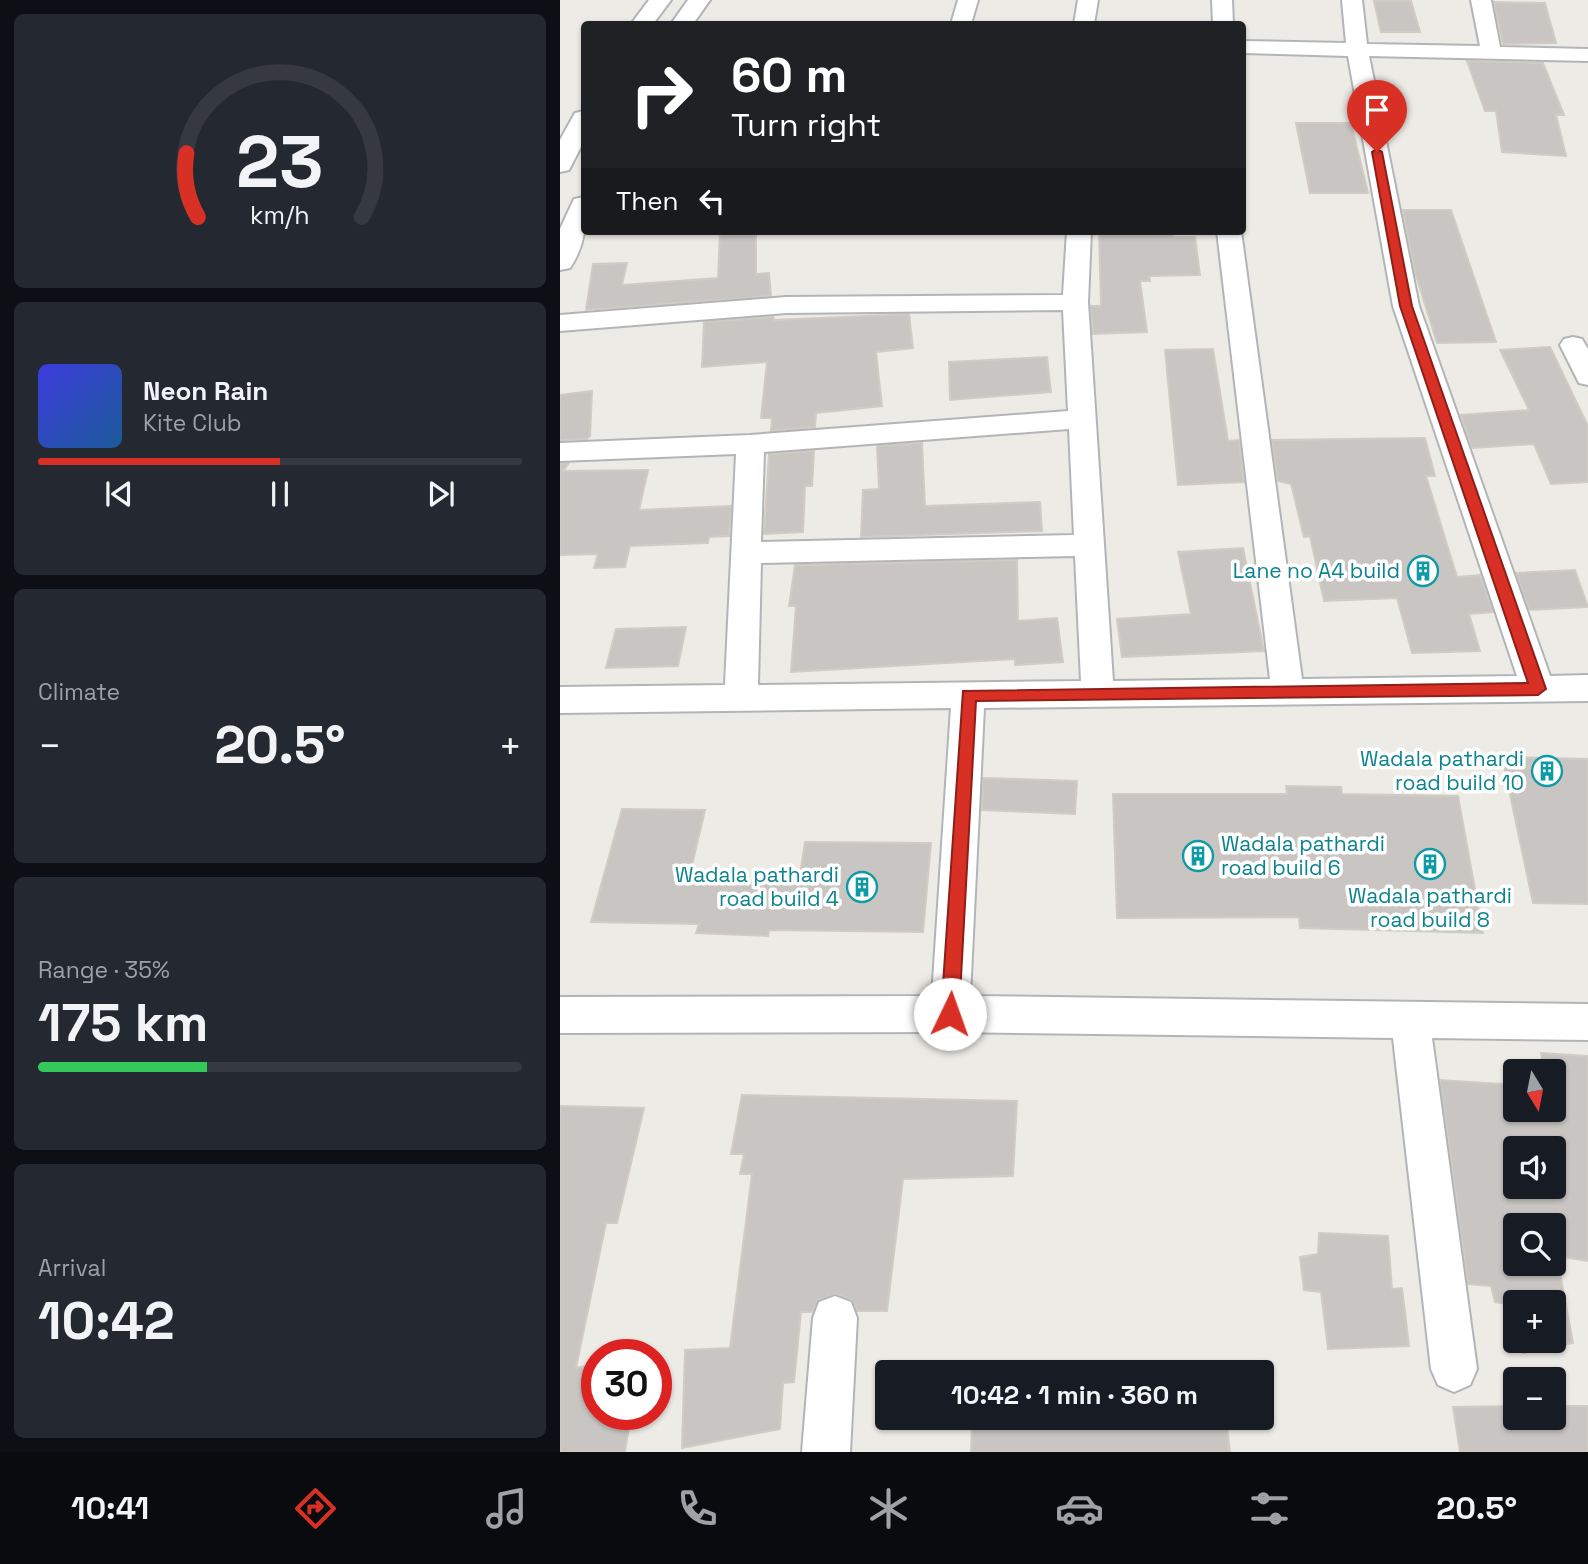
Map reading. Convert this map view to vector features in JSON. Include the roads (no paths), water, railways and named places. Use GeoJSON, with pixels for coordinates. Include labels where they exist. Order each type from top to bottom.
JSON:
{"type":"FeatureCollection","features":[{"type":"Feature","properties":{"kind":"main road"},"geometry":{"type":"LineString","coordinates":[[644,21],[660,0]]}},
{"type":"Feature","properties":{"kind":"main road"},"geometry":{"type":"LineString","coordinates":[[684,21],[699,0]]}},
{"type":"Feature","properties":{"kind":"main road"},"geometry":{"type":"LineString","coordinates":[[560,164],[581,124]]}},
{"type":"Feature","properties":{"kind":"main road"},"geometry":{"type":"LineString","coordinates":[[560,262],[581,212]]}},
{"type":"Feature","properties":{"kind":"street"},"geometry":{"type":"LineString","coordinates":[[962,21],[968,0]]}},
{"type":"Feature","properties":{"kind":"street"},"geometry":{"type":"LineString","coordinates":[[1084,21],[1088,0]]}},
{"type":"Feature","properties":{"kind":"street"},"geometry":{"type":"LineString","coordinates":[[1222,0],[1223,21]]}},
{"type":"Feature","properties":{"kind":"street"},"geometry":{"type":"LineString","coordinates":[[1352,0],[1357,49],[1406,306],[1538,689]]}},
{"type":"Feature","properties":{"kind":"street"},"geometry":{"type":"LineString","coordinates":[[1481,0],[1491,50]]}},
{"type":"Feature","properties":{"kind":"street"},"geometry":{"type":"LineString","coordinates":[[1246,47],[1491,50],[1588,55]]}},
{"type":"Feature","properties":{"kind":"street"},"geometry":{"type":"LineString","coordinates":[[1079,235],[1076,302],[1098,694]]}},
{"type":"Feature","properties":{"kind":"street"},"geometry":{"type":"LineString","coordinates":[[1230,235],[1287,692]]}},
{"type":"Feature","properties":{"kind":"street"},"geometry":{"type":"LineString","coordinates":[[560,323],[786,305],[1076,302]]}},
{"type":"Feature","properties":{"kind":"street"},"geometry":{"type":"LineString","coordinates":[[1573,345],[1588,377]]}},
{"type":"Feature","properties":{"kind":"street"},"geometry":{"type":"LineString","coordinates":[[560,452],[750,444],[1082,419]]}},
{"type":"Feature","properties":{"kind":"street"},"geometry":{"type":"LineString","coordinates":[[741,698],[750,444]]}},
{"type":"Feature","properties":{"kind":"street"},"geometry":{"type":"LineString","coordinates":[[746,553],[1089,545]]}},
{"type":"Feature","properties":{"kind":"street"},"geometry":{"type":"LineString","coordinates":[[560,700],[1588,688]]}},
{"type":"Feature","properties":{"kind":"street"},"geometry":{"type":"LineString","coordinates":[[950,1014],[968,695]]}},
{"type":"Feature","properties":{"kind":"street"},"geometry":{"type":"LineString","coordinates":[[560,1015],[950,1014],[1588,1022]]}},
{"type":"Feature","properties":{"kind":"street"},"geometry":{"type":"LineString","coordinates":[[1410,1020],[1454,1368]]}},
{"type":"Feature","properties":{"kind":"street"},"geometry":{"type":"LineString","coordinates":[[826,1452],[835,1318]]}},
{"type":"Feature","properties":{"kind":"place","name":"Lane no A4 build"},"geometry":{"type":"Point","coordinates":[1423,571]}},
{"type":"Feature","properties":{"kind":"place","name":"Wadala pathardi road build 10"},"geometry":{"type":"Point","coordinates":[1547,771]}},
{"type":"Feature","properties":{"kind":"place","name":"Wadala pathardi road build 6"},"geometry":{"type":"Point","coordinates":[1198,856]}},
{"type":"Feature","properties":{"kind":"place","name":"Wadala pathardi road build 8"},"geometry":{"type":"Point","coordinates":[1430,864]}},
{"type":"Feature","properties":{"kind":"place","name":"Wadala pathardi road build 4"},"geometry":{"type":"Point","coordinates":[862,887]}}]}
